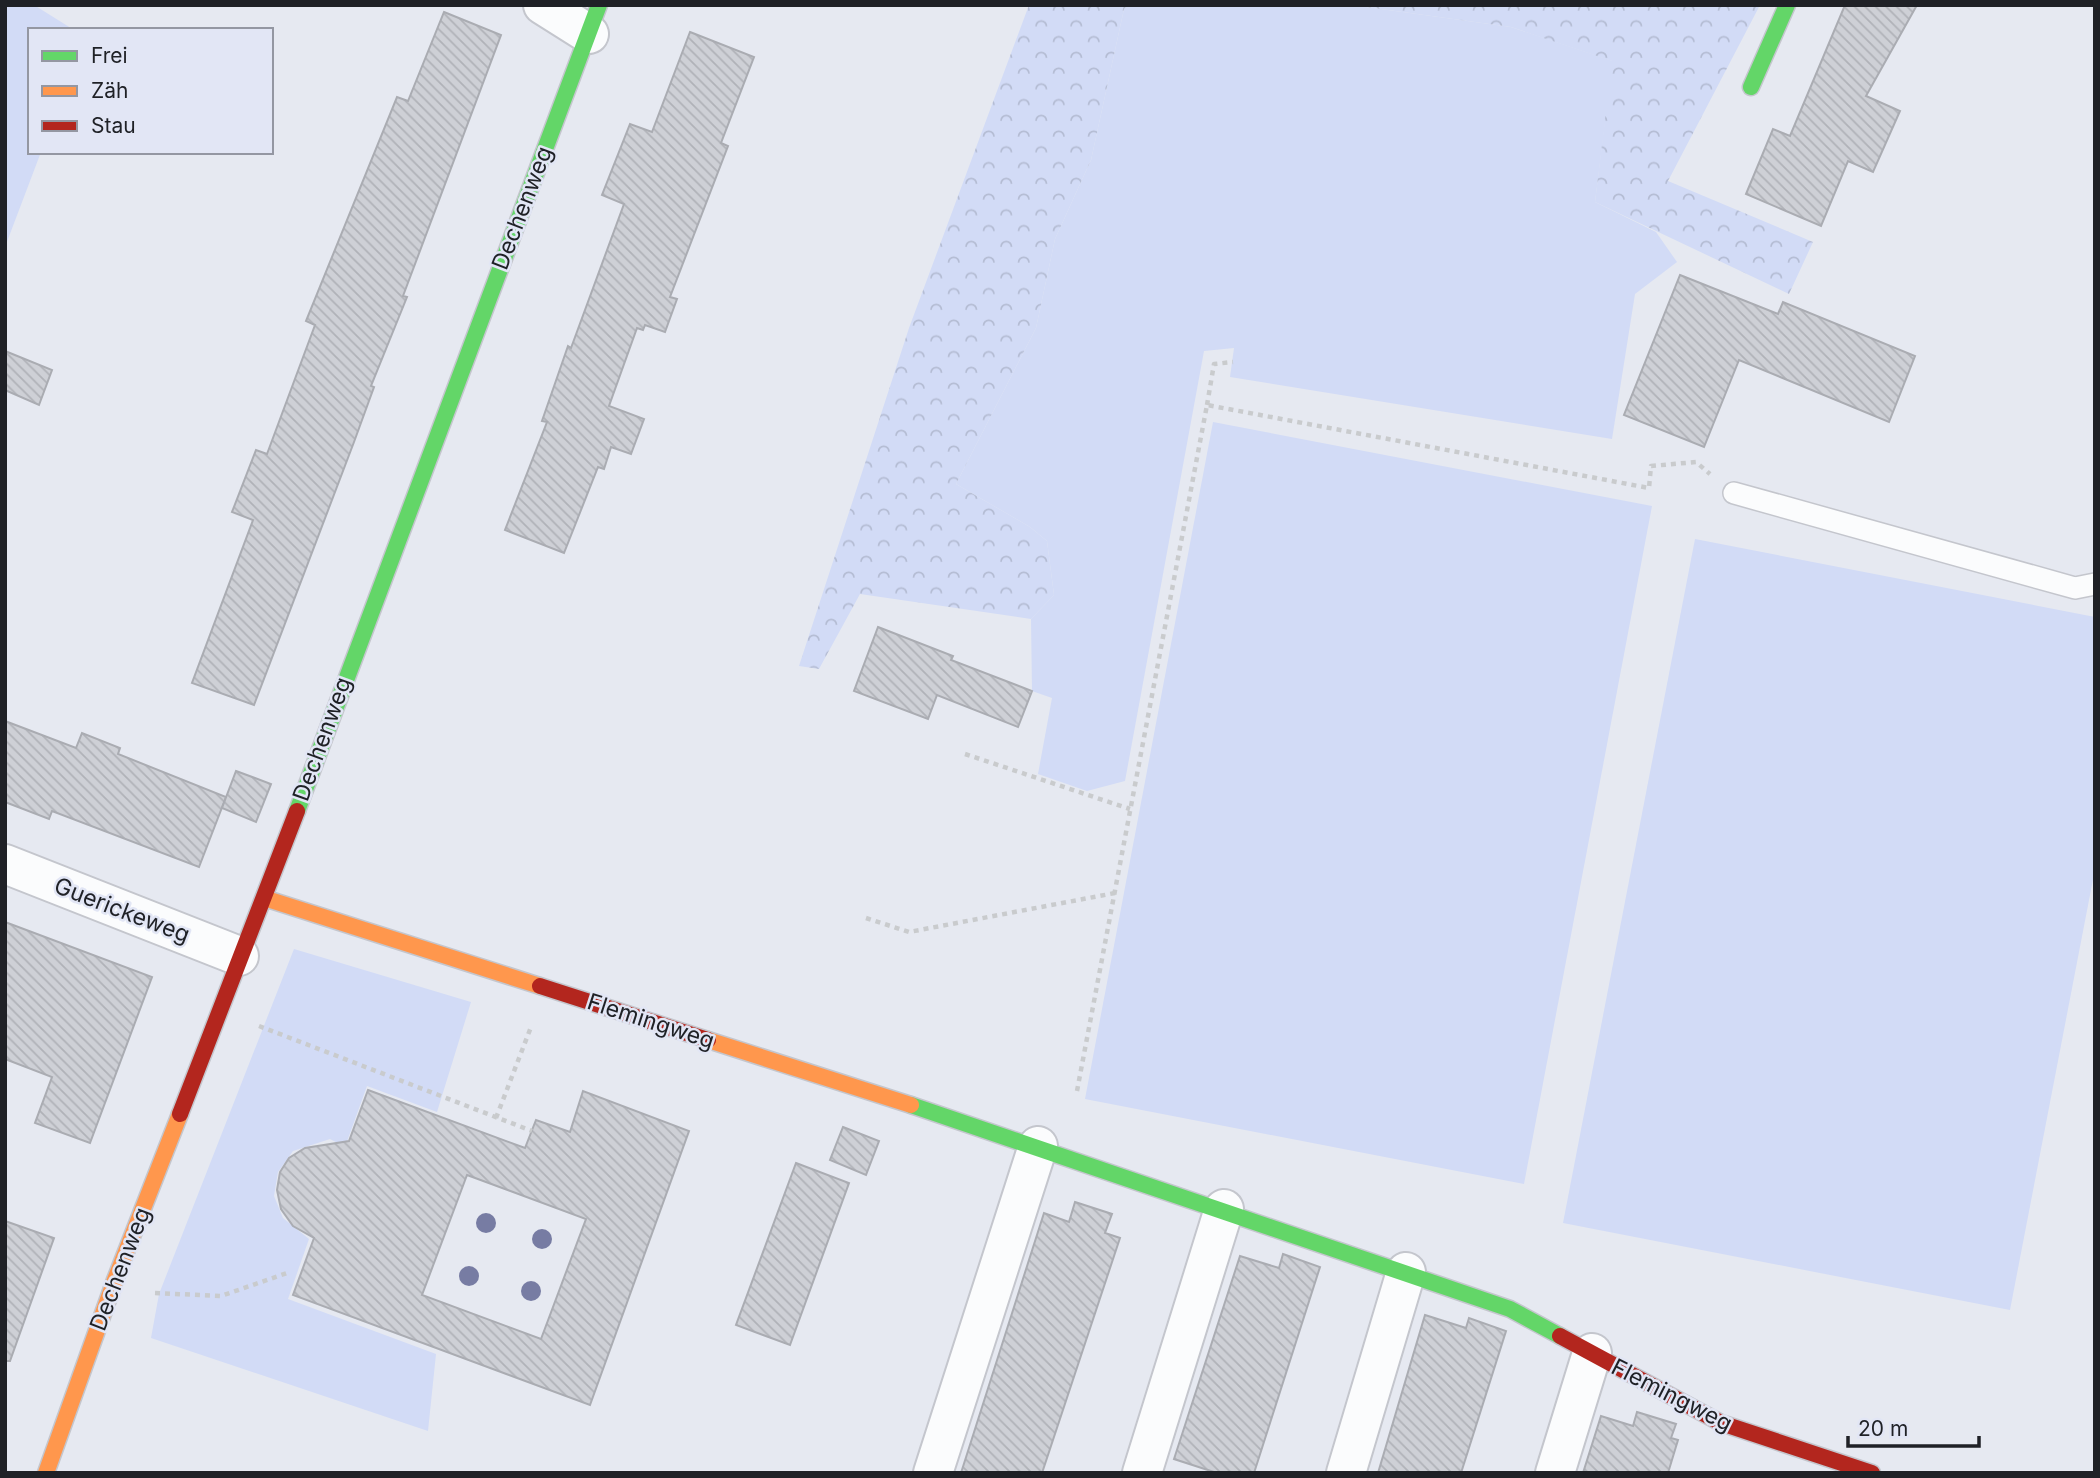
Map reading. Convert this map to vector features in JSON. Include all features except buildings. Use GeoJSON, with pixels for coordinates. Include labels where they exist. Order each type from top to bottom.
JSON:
{"type":"FeatureCollection","features":[{"type":"Feature","properties":{"kind":"street"},"geometry":{"type":"LineString","coordinates":[[542,5],[594,20]]}},
{"type":"Feature","properties":{"kind":"street"},"geometry":{"type":"LineString","coordinates":[[1751,87],[1787,5]]}},
{"type":"Feature","properties":{"kind":"street","name":"Dechenweg"},"geometry":{"type":"LineString","coordinates":[[46,1473],[115,1280],[239,956],[264,898],[594,20]]}},
{"type":"Feature","properties":{"kind":"street","name":"Guerickeweg"},"geometry":{"type":"LineString","coordinates":[[5,864],[239,956]]}},
{"type":"Feature","properties":{"kind":"street","name":"Flemingweg"},"geometry":{"type":"LineString","coordinates":[[264,898],[1038,1146],[1510,1309],[1721,1423],[1872,1473]]}},
{"type":"Feature","properties":{"kind":"street"},"geometry":{"type":"LineString","coordinates":[[933,1473],[1038,1146]]}},
{"type":"Feature","properties":{"kind":"street"},"geometry":{"type":"LineString","coordinates":[[1142,1473],[1224,1209]]}},
{"type":"Feature","properties":{"kind":"street"},"geometry":{"type":"LineString","coordinates":[[1346,1473],[1406,1272]]}},
{"type":"Feature","properties":{"kind":"street","name":"Flemingweg"},"geometry":{"type":"LineString","coordinates":[[1555,1473],[1592,1353]]}},
{"type":"Feature","properties":{"kind":"lane"},"geometry":{"type":"LineString","coordinates":[[1734,493],[2075,588],[2095,584]]}},
{"type":"Feature","properties":{"kind":"path"},"geometry":{"type":"LineString","coordinates":[[1077,1091],[1214,364],[1233,362]]}},
{"type":"Feature","properties":{"kind":"path"},"geometry":{"type":"LineString","coordinates":[[1207,405],[1649,488],[1651,466],[1696,462],[1734,493]]}},
{"type":"Feature","properties":{"kind":"path"},"geometry":{"type":"LineString","coordinates":[[965,754],[1130,809]]}},
{"type":"Feature","properties":{"kind":"path"},"geometry":{"type":"LineString","coordinates":[[866,918],[909,932],[1115,892]]}},
{"type":"Feature","properties":{"kind":"path"},"geometry":{"type":"LineString","coordinates":[[496,1118],[546,987]]}},
{"type":"Feature","properties":{"kind":"path"},"geometry":{"type":"LineString","coordinates":[[219,1011],[532,1131]]}},
{"type":"Feature","properties":{"kind":"path"},"geometry":{"type":"LineString","coordinates":[[115,1280],[159,1294],[221,1296],[290,1272]]}},
{"type":"Feature","properties":{"kind":"green space"},"geometry":{"type":"Polygon","coordinates":[[[5,5],[34,5],[71,28],[28,28],[28,154],[40,154],[5,247],[5,5]]]}},
{"type":"Feature","properties":{"kind":"green space"},"geometry":{"type":"Polygon","coordinates":[[[1029,5],[1128,5],[1124,9],[1091,160],[1055,239],[1036,328],[956,484],[1030,527],[1047,541],[1054,595],[1031,619],[860,594],[819,669],[799,666],[909,328],[1029,5]]]}},
{"type":"Feature","properties":{"kind":"green space"},"geometry":{"type":"Polygon","coordinates":[[[1128,5],[1352,5],[1511,27],[1613,61],[1595,202],[1656,232],[1677,262],[1635,294],[1612,439],[1230,377],[1234,348],[1204,351],[1125,781],[1087,791],[1038,774],[1052,698],[1032,691],[1031,619],[1054,595],[1047,541],[1030,527],[956,484],[1036,328],[1055,239],[1091,160],[1124,9],[1128,5]]]}},
{"type":"Feature","properties":{"kind":"green space"},"geometry":{"type":"Polygon","coordinates":[[[1352,5],[1760,5],[1668,181],[1813,242],[1789,294],[1595,202],[1612,61],[1511,27],[1352,5]]]}},
{"type":"Feature","properties":{"kind":"green space"},"geometry":{"type":"Polygon","coordinates":[[[1213,422],[1652,506],[1524,1184],[1085,1099],[1213,422]]]}},
{"type":"Feature","properties":{"kind":"green space"},"geometry":{"type":"Polygon","coordinates":[[[1695,539],[2095,617],[2095,869],[2010,1310],[1563,1223],[1695,539]]]}},
{"type":"Feature","properties":{"kind":"green space"},"geometry":{"type":"Polygon","coordinates":[[[294,949],[471,1002],[437,1112],[367,1086],[345,1147],[330,1139],[293,1151],[278,1172],[274,1196],[283,1218],[309,1239],[288,1299],[436,1354],[428,1431],[151,1338],[159,1294],[294,949]]]}},
{"type":"Feature","properties":{"kind":"traffic: fast"},"geometry":{"type":"LineString","coordinates":[[297,811],[599,5]]}},
{"type":"Feature","properties":{"kind":"traffic: fast"},"geometry":{"type":"LineString","coordinates":[[1751,87],[1787,5]]}},
{"type":"Feature","properties":{"kind":"traffic: fast"},"geometry":{"type":"LineString","coordinates":[[911,1105],[1510,1309],[1560,1336]]}},
{"type":"Feature","properties":{"kind":"traffic: slow"},"geometry":{"type":"LineString","coordinates":[[264,898],[540,986]]}},
{"type":"Feature","properties":{"kind":"traffic: slow"},"geometry":{"type":"LineString","coordinates":[[708,1040],[911,1105]]}},
{"type":"Feature","properties":{"kind":"traffic: slow"},"geometry":{"type":"LineString","coordinates":[[46,1473],[115,1280],[180,1114]]}},
{"type":"Feature","properties":{"kind":"traffic: jam"},"geometry":{"type":"LineString","coordinates":[[180,1114],[297,811]]}},
{"type":"Feature","properties":{"kind":"traffic: jam"},"geometry":{"type":"LineString","coordinates":[[540,986],[708,1040]]}},
{"type":"Feature","properties":{"kind":"traffic: jam"},"geometry":{"type":"LineString","coordinates":[[1560,1336],[1721,1423],[1872,1473]]}}]}
